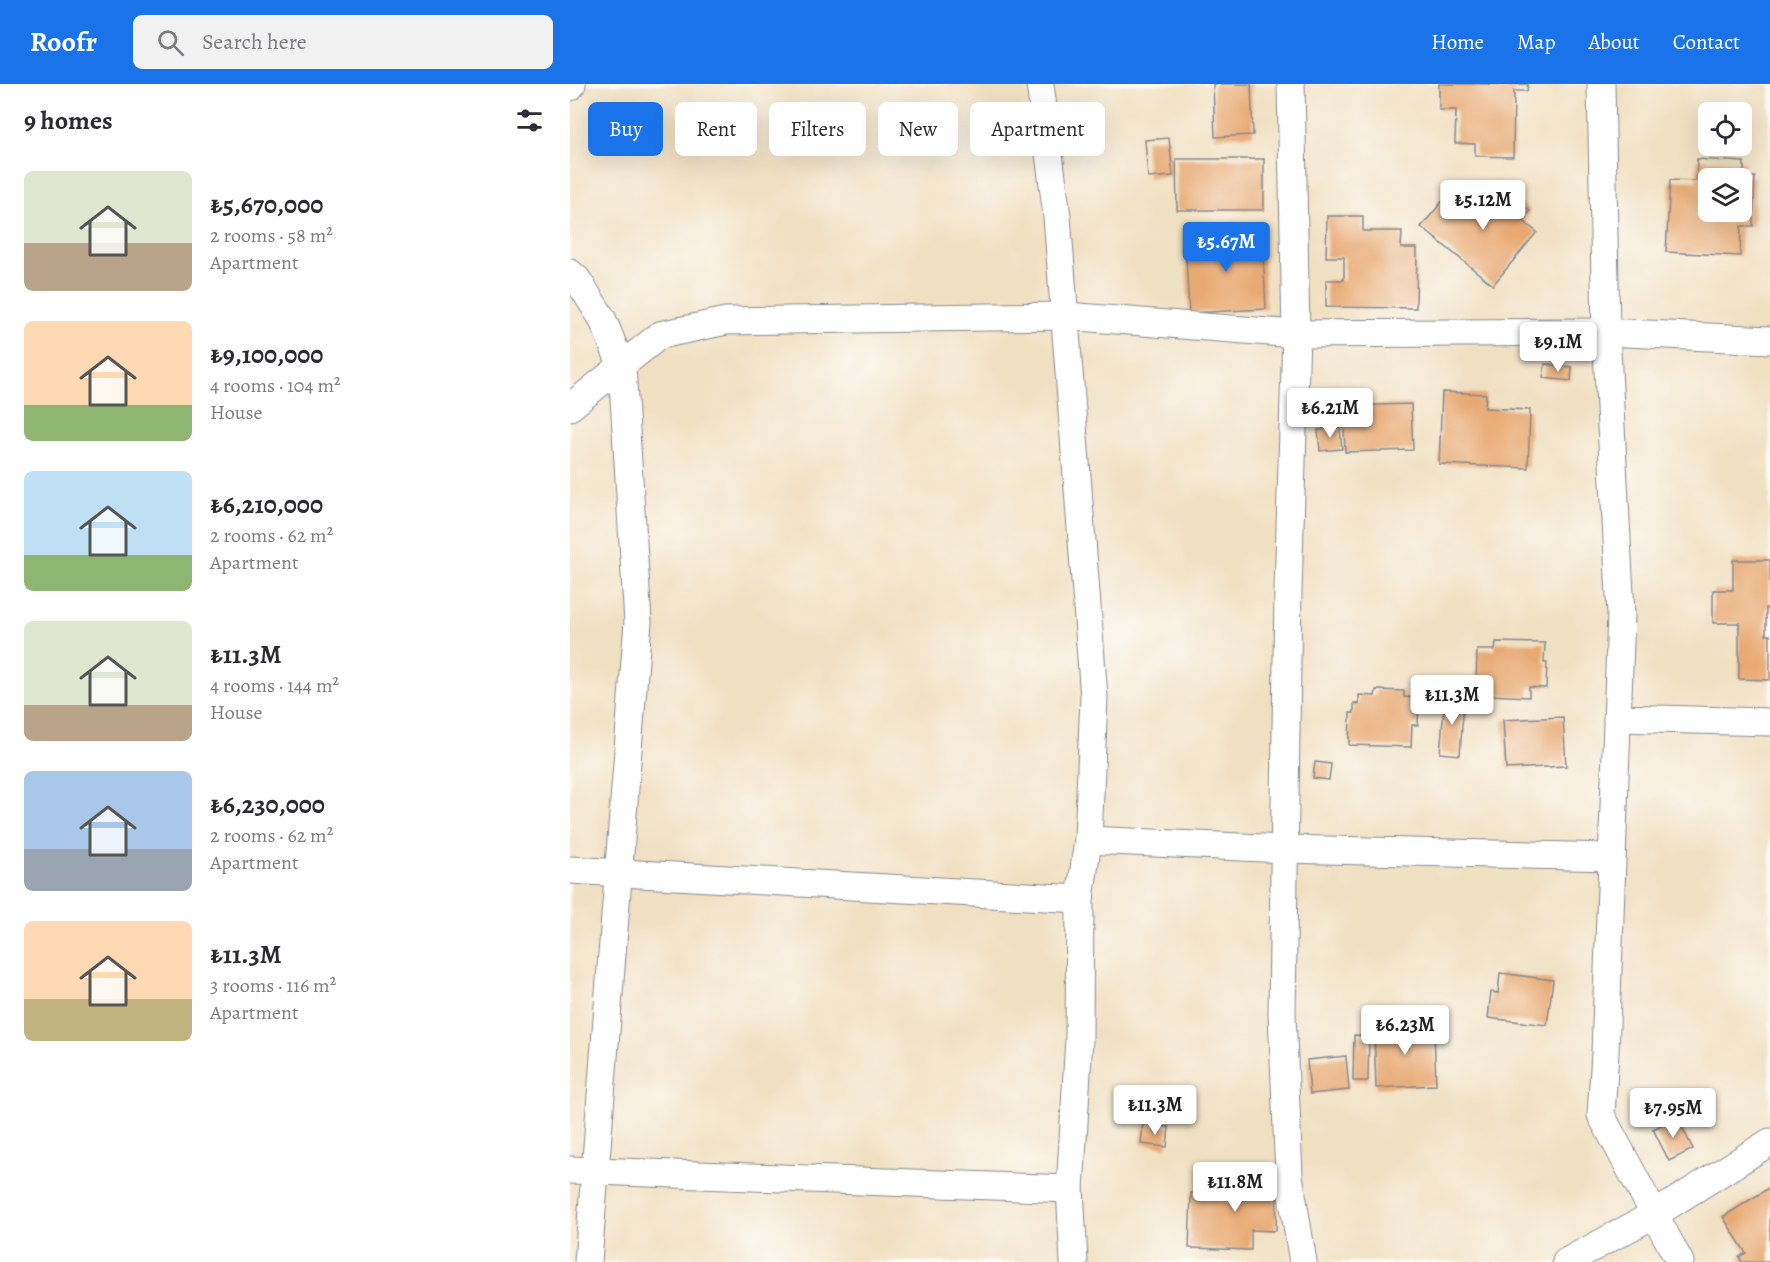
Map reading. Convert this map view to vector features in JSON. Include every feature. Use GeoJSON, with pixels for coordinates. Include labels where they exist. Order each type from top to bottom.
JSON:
{"type":"FeatureCollection","features":[{"type":"Feature","properties":{"kind":"street"},"geometry":{"type":"LineString","coordinates":[[1040,84],[1058,216],[1094,697],[1088,840],[1080,899],[1079,1039],[1070,1188],[1074,1262]]}},
{"type":"Feature","properties":{"kind":"street"},"geometry":{"type":"LineString","coordinates":[[1291,84],[1296,334],[1288,591],[1282,1013],[1289,1164],[1303,1262]]}},
{"type":"Feature","properties":{"kind":"street"},"geometry":{"type":"LineString","coordinates":[[1601,84],[1606,332],[1621,614],[1601,1115],[1680,1262]]}},
{"type":"Feature","properties":{"kind":"street"},"geometry":{"type":"LineString","coordinates":[[570,273],[577,279],[602,318],[622,367],[638,622],[618,873],[583,1171],[588,1262]]}},
{"type":"Feature","properties":{"kind":"street"},"geometry":{"type":"LineString","coordinates":[[570,407],[660,336],[726,321],[1066,316],[1296,334],[1606,332],[1770,340]]}},
{"type":"Feature","properties":{"kind":"street"},"geometry":{"type":"LineString","coordinates":[[1617,718],[1770,722]]}},
{"type":"Feature","properties":{"kind":"street"},"geometry":{"type":"LineString","coordinates":[[1088,840],[1285,849],[1612,857]]}},
{"type":"Feature","properties":{"kind":"street"},"geometry":{"type":"LineString","coordinates":[[570,870],[1080,899]]}},
{"type":"Feature","properties":{"kind":"street"},"geometry":{"type":"LineString","coordinates":[[1566,1262],[1655,1214],[1770,1143]]}},
{"type":"Feature","properties":{"kind":"street"},"geometry":{"type":"LineString","coordinates":[[583,1171],[1070,1188]]}},
{"type":"Feature","properties":{"kind":"building"},"geometry":{"type":"Polygon","coordinates":[[[1213,84],[1251,84],[1253,135],[1215,137],[1213,84]]]}},
{"type":"Feature","properties":{"kind":"building"},"geometry":{"type":"Polygon","coordinates":[[[1439,84],[1528,84],[1527,91],[1514,91],[1513,157],[1475,156],[1475,144],[1455,143],[1456,110],[1439,110],[1439,84]]]}},
{"type":"Feature","properties":{"kind":"building"},"geometry":{"type":"Polygon","coordinates":[[[1169,138],[1173,176],[1148,178],[1145,140],[1169,138]]]}},
{"type":"Feature","properties":{"kind":"building"},"geometry":{"type":"Polygon","coordinates":[[[1176,159],[1264,159],[1264,210],[1177,210],[1176,159]]]}},
{"type":"Feature","properties":{"kind":"building"},"geometry":{"type":"Polygon","coordinates":[[[1697,159],[1744,162],[1744,168],[1698,168],[1698,222],[1752,222],[1752,177],[1755,177],[1753,226],[1741,226],[1740,256],[1666,252],[1670,180],[1696,181],[1697,159]]]}},
{"type":"Feature","properties":{"kind":"building"},"geometry":{"type":"Polygon","coordinates":[[[1482,185],[1497,197],[1504,189],[1530,211],[1522,220],[1537,232],[1493,285],[1421,227],[1445,198],[1460,211],[1482,185]]]}},
{"type":"Feature","properties":{"kind":"building"},"geometry":{"type":"Polygon","coordinates":[[[1327,216],[1363,216],[1363,231],[1402,231],[1401,248],[1417,248],[1416,308],[1326,307],[1326,280],[1344,280],[1344,257],[1326,257],[1327,216]]]}},
{"type":"Feature","properties":{"kind":"building"},"geometry":{"type":"Polygon","coordinates":[[[1262,234],[1266,309],[1189,313],[1185,238],[1262,234]]]}},
{"type":"Feature","properties":{"kind":"building"},"geometry":{"type":"Polygon","coordinates":[[[1545,364],[1572,367],[1571,381],[1543,378],[1545,364]]]}},
{"type":"Feature","properties":{"kind":"building"},"geometry":{"type":"Polygon","coordinates":[[[1442,392],[1486,394],[1485,408],[1530,410],[1528,468],[1439,464],[1442,392]]]}},
{"type":"Feature","properties":{"kind":"building"},"geometry":{"type":"Polygon","coordinates":[[[1411,404],[1413,450],[1345,452],[1343,406],[1411,404]]]}},
{"type":"Feature","properties":{"kind":"building"},"geometry":{"type":"Polygon","coordinates":[[[1340,428],[1342,449],[1320,451],[1318,430],[1340,428]]]}},
{"type":"Feature","properties":{"kind":"building"},"geometry":{"type":"Polygon","coordinates":[[[1733,560],[1770,560],[1770,608],[1766,608],[1766,635],[1770,635],[1770,680],[1739,679],[1739,623],[1713,623],[1713,590],[1733,590],[1733,560]]]}},
{"type":"Feature","properties":{"kind":"building"},"geometry":{"type":"Polygon","coordinates":[[[1496,642],[1545,643],[1546,688],[1529,687],[1529,697],[1489,695],[1489,686],[1476,685],[1477,650],[1495,650],[1496,642]]]}},
{"type":"Feature","properties":{"kind":"building"},"geometry":{"type":"Polygon","coordinates":[[[1376,690],[1404,691],[1404,697],[1419,698],[1418,725],[1412,725],[1411,747],[1349,745],[1350,713],[1354,713],[1354,703],[1359,704],[1359,695],[1375,696],[1376,690]]]}},
{"type":"Feature","properties":{"kind":"building"},"geometry":{"type":"Polygon","coordinates":[[[1445,697],[1464,699],[1460,755],[1440,753],[1445,697]]]}},
{"type":"Feature","properties":{"kind":"building"},"geometry":{"type":"Polygon","coordinates":[[[1563,717],[1566,766],[1506,769],[1503,720],[1563,717]]]}},
{"type":"Feature","properties":{"kind":"building"},"geometry":{"type":"Polygon","coordinates":[[[1315,762],[1331,764],[1329,780],[1313,778],[1315,762]]]}},
{"type":"Feature","properties":{"kind":"building"},"geometry":{"type":"Polygon","coordinates":[[[1500,973],[1553,980],[1547,1025],[1488,1018],[1491,992],[1498,993],[1500,973]]]}},
{"type":"Feature","properties":{"kind":"building"},"geometry":{"type":"Polygon","coordinates":[[[1417,1021],[1417,1029],[1434,1029],[1436,1085],[1376,1088],[1374,1031],[1384,1031],[1384,1022],[1417,1021]]]}},
{"type":"Feature","properties":{"kind":"building"},"geometry":{"type":"Polygon","coordinates":[[[1354,1035],[1369,1036],[1368,1081],[1353,1081],[1354,1035]]]}},
{"type":"Feature","properties":{"kind":"building"},"geometry":{"type":"Polygon","coordinates":[[[1346,1056],[1349,1090],[1310,1094],[1307,1060],[1346,1056]]]}},
{"type":"Feature","properties":{"kind":"building"},"geometry":{"type":"Polygon","coordinates":[[[1677,1117],[1693,1149],[1669,1161],[1653,1129],[1677,1117]]]}},
{"type":"Feature","properties":{"kind":"building"},"geometry":{"type":"Polygon","coordinates":[[[1143,1124],[1169,1127],[1167,1147],[1141,1144],[1143,1124]]]}},
{"type":"Feature","properties":{"kind":"building"},"geometry":{"type":"Polygon","coordinates":[[[1246,1167],[1278,1168],[1276,1231],[1251,1230],[1251,1250],[1189,1248],[1191,1193],[1246,1195],[1246,1167]]]}},
{"type":"Feature","properties":{"kind":"building"},"geometry":{"type":"Polygon","coordinates":[[[1770,1187],[1770,1262],[1742,1262],[1739,1257],[1746,1253],[1723,1217],[1770,1187]]]}}]}
